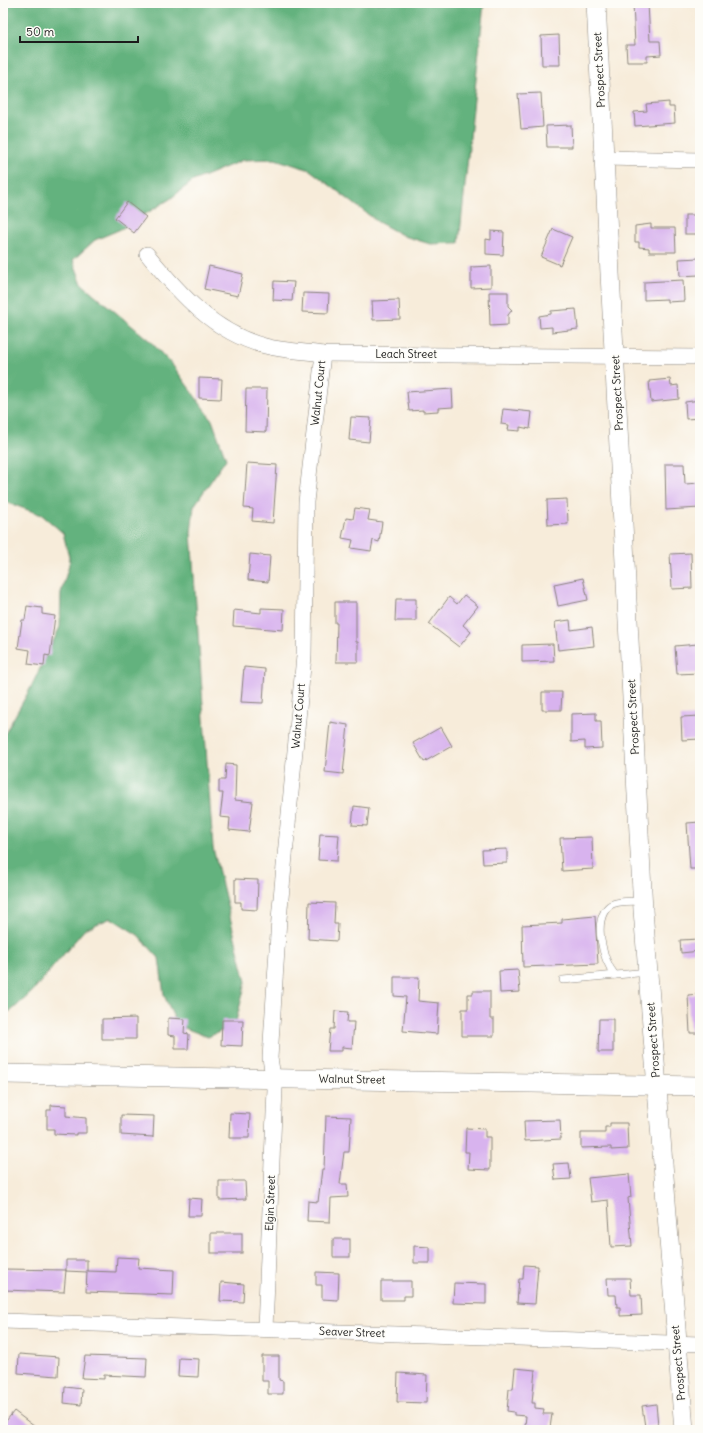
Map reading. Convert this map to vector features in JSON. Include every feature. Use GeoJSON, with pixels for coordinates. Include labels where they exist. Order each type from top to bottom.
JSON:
{"type":"FeatureCollection","features":[{"type":"Feature","properties":{"kind":"street","name":"Prospect Street"},"geometry":{"type":"LineString","coordinates":[[596,3],[643,901],[656,1085],[684,1430]]}},
{"type":"Feature","properties":{"kind":"street"},"geometry":{"type":"LineString","coordinates":[[604,158],[700,160]]}},
{"type":"Feature","properties":{"kind":"street","name":"Leach Street"},"geometry":{"type":"LineString","coordinates":[[147,254],[176,289],[206,317],[233,333],[265,346],[323,354],[700,357]]}},
{"type":"Feature","properties":{"kind":"street","name":"Walnut Court"},"geometry":{"type":"LineString","coordinates":[[273,1077],[270,1058],[279,919],[304,656],[306,502],[323,354]]}},
{"type":"Feature","properties":{"kind":"street","name":"Walnut Street"},"geometry":{"type":"LineString","coordinates":[[3,1074],[273,1077],[700,1086]]}},
{"type":"Feature","properties":{"kind":"street","name":"Elgin Street"},"geometry":{"type":"LineString","coordinates":[[265,1329],[275,1089],[273,1077]]}},
{"type":"Feature","properties":{"kind":"street","name":"Seaver Street"},"geometry":{"type":"LineString","coordinates":[[3,1321],[700,1344]]}},
{"type":"Feature","properties":{"kind":"lane"},"geometry":{"type":"LineString","coordinates":[[615,975],[606,962],[603,953],[601,928],[603,916],[609,906],[613,904],[643,901]]}},
{"type":"Feature","properties":{"kind":"lane"},"geometry":{"type":"LineString","coordinates":[[563,980],[648,972]]}},
{"type":"Feature","properties":{"kind":"green space"},"geometry":{"type":"Polygon","coordinates":[[[3,3],[484,3],[459,243],[430,244],[404,236],[378,222],[310,170],[275,159],[243,160],[193,181],[170,199],[121,229],[95,240],[73,260],[82,284],[150,341],[174,367],[212,420],[226,459],[194,506],[191,533],[213,848],[246,982],[235,1025],[208,1037],[177,1025],[164,995],[159,958],[138,935],[111,918],[85,929],[31,993],[11,1011],[3,1012],[3,737],[30,689],[60,627],[61,593],[70,561],[63,533],[42,515],[3,501],[3,3]]]}},
{"type":"Feature","properties":{"kind":"building"},"geometry":{"type":"Polygon","coordinates":[[[633,3],[648,3],[650,41],[660,41],[661,55],[647,56],[647,62],[627,62],[626,45],[635,45],[633,3]]]}},
{"type":"Feature","properties":{"kind":"building"},"geometry":{"type":"Polygon","coordinates":[[[559,35],[560,65],[542,65],[541,36],[559,35]]]}},
{"type":"Feature","properties":{"kind":"building"},"geometry":{"type":"Polygon","coordinates":[[[541,93],[543,127],[521,129],[518,94],[541,93]]]}},
{"type":"Feature","properties":{"kind":"building"},"geometry":{"type":"Polygon","coordinates":[[[669,102],[669,107],[674,107],[675,123],[635,126],[634,112],[647,111],[646,104],[669,102]]]}},
{"type":"Feature","properties":{"kind":"building"},"geometry":{"type":"Polygon","coordinates":[[[571,125],[572,147],[547,147],[546,126],[571,125]]]}},
{"type":"Feature","properties":{"kind":"building"},"geometry":{"type":"Polygon","coordinates":[[[127,202],[146,217],[134,233],[115,218],[127,202]]]}},
{"type":"Feature","properties":{"kind":"building"},"geometry":{"type":"Polygon","coordinates":[[[685,215],[697,215],[697,234],[685,234],[685,215]]]}},
{"type":"Feature","properties":{"kind":"building"},"geometry":{"type":"Polygon","coordinates":[[[651,224],[651,228],[675,228],[676,252],[649,252],[649,248],[639,247],[639,242],[635,242],[635,226],[651,224]]]}},
{"type":"Feature","properties":{"kind":"building"},"geometry":{"type":"Polygon","coordinates":[[[553,229],[572,237],[560,265],[541,257],[553,229]]]}},
{"type":"Feature","properties":{"kind":"building"},"geometry":{"type":"Polygon","coordinates":[[[491,231],[504,232],[503,255],[486,254],[486,239],[491,240],[491,231]]]}},
{"type":"Feature","properties":{"kind":"building"},"geometry":{"type":"Polygon","coordinates":[[[699,258],[699,275],[680,276],[679,259],[699,258]]]}},
{"type":"Feature","properties":{"kind":"building"},"geometry":{"type":"Polygon","coordinates":[[[209,266],[243,274],[238,296],[204,289],[209,266]]]}},
{"type":"Feature","properties":{"kind":"building"},"geometry":{"type":"Polygon","coordinates":[[[491,266],[491,287],[471,288],[471,267],[491,266]]]}},
{"type":"Feature","properties":{"kind":"building"},"geometry":{"type":"Polygon","coordinates":[[[683,280],[684,301],[667,302],[667,299],[644,300],[644,282],[683,280]]]}},
{"type":"Feature","properties":{"kind":"building"},"geometry":{"type":"Polygon","coordinates":[[[274,281],[294,282],[292,301],[273,300],[274,281]]]}},
{"type":"Feature","properties":{"kind":"building"},"geometry":{"type":"Polygon","coordinates":[[[489,292],[508,292],[508,306],[512,310],[508,315],[508,325],[490,326],[489,292]]]}},
{"type":"Feature","properties":{"kind":"building"},"geometry":{"type":"Polygon","coordinates":[[[303,293],[329,294],[328,313],[302,312],[303,293]]]}},
{"type":"Feature","properties":{"kind":"building"},"geometry":{"type":"Polygon","coordinates":[[[399,300],[400,319],[373,320],[372,301],[399,300]]]}},
{"type":"Feature","properties":{"kind":"building"},"geometry":{"type":"Polygon","coordinates":[[[576,309],[578,329],[552,332],[552,327],[540,328],[539,316],[551,314],[551,311],[576,309]]]}},
{"type":"Feature","properties":{"kind":"building"},"geometry":{"type":"Polygon","coordinates":[[[199,378],[222,379],[221,399],[199,398],[199,378]]]}},
{"type":"Feature","properties":{"kind":"building"},"geometry":{"type":"Polygon","coordinates":[[[670,379],[671,386],[678,385],[679,399],[651,402],[649,381],[670,379]]]}},
{"type":"Feature","properties":{"kind":"building"},"geometry":{"type":"Polygon","coordinates":[[[246,389],[267,389],[266,432],[245,431],[246,389]]]}},
{"type":"Feature","properties":{"kind":"building"},"geometry":{"type":"Polygon","coordinates":[[[452,389],[453,407],[438,408],[438,411],[409,411],[407,392],[452,389]]]}},
{"type":"Feature","properties":{"kind":"building"},"geometry":{"type":"Polygon","coordinates":[[[700,400],[700,418],[686,419],[685,402],[700,400]]]}},
{"type":"Feature","properties":{"kind":"building"},"geometry":{"type":"Polygon","coordinates":[[[503,409],[532,412],[530,429],[520,427],[520,431],[508,430],[509,425],[501,424],[503,409]]]}},
{"type":"Feature","properties":{"kind":"building"},"geometry":{"type":"Polygon","coordinates":[[[351,417],[371,418],[369,442],[349,440],[351,417]]]}},
{"type":"Feature","properties":{"kind":"building"},"geometry":{"type":"Polygon","coordinates":[[[247,463],[277,465],[273,523],[252,521],[253,509],[244,508],[247,463]]]}},
{"type":"Feature","properties":{"kind":"building"},"geometry":{"type":"Polygon","coordinates":[[[665,464],[684,464],[685,484],[700,483],[700,508],[666,510],[665,464]]]}},
{"type":"Feature","properties":{"kind":"building"},"geometry":{"type":"Polygon","coordinates":[[[567,499],[568,524],[548,525],[547,500],[567,499]]]}},
{"type":"Feature","properties":{"kind":"building"},"geometry":{"type":"Polygon","coordinates":[[[355,508],[370,510],[368,520],[382,522],[379,542],[373,540],[371,551],[351,548],[353,540],[342,538],[346,518],[353,519],[355,508]]]}},
{"type":"Feature","properties":{"kind":"building"},"geometry":{"type":"Polygon","coordinates":[[[691,553],[692,588],[672,589],[670,554],[691,553]]]}},
{"type":"Feature","properties":{"kind":"building"},"geometry":{"type":"Polygon","coordinates":[[[250,554],[270,556],[268,582],[248,580],[250,554]]]}},
{"type":"Feature","properties":{"kind":"building"},"geometry":{"type":"Polygon","coordinates":[[[583,578],[588,600],[558,606],[554,584],[583,578]]]}},
{"type":"Feature","properties":{"kind":"building"},"geometry":{"type":"Polygon","coordinates":[[[464,595],[478,606],[463,625],[471,632],[459,647],[429,624],[449,597],[457,604],[464,595]]]}},
{"type":"Feature","properties":{"kind":"building"},"geometry":{"type":"Polygon","coordinates":[[[396,599],[416,599],[416,621],[395,621],[396,599]]]}},
{"type":"Feature","properties":{"kind":"building"},"geometry":{"type":"Polygon","coordinates":[[[335,602],[356,602],[356,642],[358,642],[358,662],[336,662],[337,623],[335,623],[335,602]]]}},
{"type":"Feature","properties":{"kind":"building"},"geometry":{"type":"Polygon","coordinates":[[[27,606],[42,608],[42,614],[55,616],[50,656],[45,655],[44,666],[28,664],[30,650],[18,648],[22,620],[25,620],[27,606]]]}},
{"type":"Feature","properties":{"kind":"building"},"geometry":{"type":"Polygon","coordinates":[[[261,608],[284,609],[283,630],[233,626],[234,610],[261,613],[261,608]]]}},
{"type":"Feature","properties":{"kind":"building"},"geometry":{"type":"Polygon","coordinates":[[[570,620],[571,630],[592,627],[594,646],[558,650],[555,622],[570,620]]]}},
{"type":"Feature","properties":{"kind":"building"},"geometry":{"type":"Polygon","coordinates":[[[553,644],[554,661],[522,662],[522,645],[553,644]]]}},
{"type":"Feature","properties":{"kind":"building"},"geometry":{"type":"Polygon","coordinates":[[[698,644],[700,673],[677,674],[675,646],[698,644]]]}},
{"type":"Feature","properties":{"kind":"building"},"geometry":{"type":"Polygon","coordinates":[[[244,667],[265,669],[263,703],[241,702],[244,667]]]}},
{"type":"Feature","properties":{"kind":"building"},"geometry":{"type":"Polygon","coordinates":[[[542,692],[562,692],[561,710],[542,710],[542,692]]]}},
{"type":"Feature","properties":{"kind":"building"},"geometry":{"type":"Polygon","coordinates":[[[596,713],[596,721],[601,721],[602,748],[585,749],[585,741],[571,742],[571,714],[596,713]]]}},
{"type":"Feature","properties":{"kind":"building"},"geometry":{"type":"Polygon","coordinates":[[[700,716],[700,739],[682,740],[681,717],[700,716]]]}},
{"type":"Feature","properties":{"kind":"building"},"geometry":{"type":"Polygon","coordinates":[[[330,722],[348,725],[343,774],[325,772],[330,722]]]}},
{"type":"Feature","properties":{"kind":"building"},"geometry":{"type":"Polygon","coordinates":[[[441,727],[452,746],[424,762],[413,743],[441,727]]]}},
{"type":"Feature","properties":{"kind":"building"},"geometry":{"type":"Polygon","coordinates":[[[226,764],[236,765],[235,800],[253,802],[249,832],[229,830],[230,818],[220,817],[223,793],[219,793],[219,780],[225,780],[226,764]]]}},
{"type":"Feature","properties":{"kind":"building"},"geometry":{"type":"Polygon","coordinates":[[[354,806],[369,808],[367,826],[352,825],[354,806]]]}},
{"type":"Feature","properties":{"kind":"building"},"geometry":{"type":"Polygon","coordinates":[[[700,822],[700,869],[690,869],[687,823],[700,822]]]}},
{"type":"Feature","properties":{"kind":"building"},"geometry":{"type":"Polygon","coordinates":[[[320,834],[339,835],[337,861],[318,860],[320,834]]]}},
{"type":"Feature","properties":{"kind":"building"},"geometry":{"type":"Polygon","coordinates":[[[592,837],[593,869],[562,871],[560,838],[592,837]]]}},
{"type":"Feature","properties":{"kind":"building"},"geometry":{"type":"Polygon","coordinates":[[[507,849],[507,863],[483,864],[482,850],[507,849]]]}},
{"type":"Feature","properties":{"kind":"building"},"geometry":{"type":"Polygon","coordinates":[[[235,879],[258,880],[257,910],[241,909],[241,902],[235,902],[235,879]]]}},
{"type":"Feature","properties":{"kind":"building"},"geometry":{"type":"Polygon","coordinates":[[[309,902],[335,903],[334,924],[338,924],[337,941],[308,939],[309,902]]]}},
{"type":"Feature","properties":{"kind":"building"},"geometry":{"type":"Polygon","coordinates":[[[595,916],[598,964],[523,967],[522,925],[562,923],[562,919],[595,916]]]}},
{"type":"Feature","properties":{"kind":"building"},"geometry":{"type":"Polygon","coordinates":[[[700,939],[700,951],[681,953],[680,940],[700,939]]]}},
{"type":"Feature","properties":{"kind":"building"},"geometry":{"type":"Polygon","coordinates":[[[518,970],[520,992],[500,993],[499,971],[518,970]]]}},
{"type":"Feature","properties":{"kind":"building"},"geometry":{"type":"Polygon","coordinates":[[[394,977],[419,977],[418,1001],[439,1003],[437,1034],[403,1031],[406,997],[394,996],[394,977]]]}},
{"type":"Feature","properties":{"kind":"building"},"geometry":{"type":"Polygon","coordinates":[[[473,991],[490,991],[490,1019],[494,1019],[494,1036],[462,1036],[462,1009],[468,1009],[468,994],[473,994],[473,991]]]}},
{"type":"Feature","properties":{"kind":"building"},"geometry":{"type":"Polygon","coordinates":[[[700,994],[700,1033],[690,1033],[688,995],[700,994]]]}},
{"type":"Feature","properties":{"kind":"building"},"geometry":{"type":"Polygon","coordinates":[[[335,1011],[348,1012],[347,1022],[354,1022],[352,1048],[342,1047],[342,1051],[328,1051],[330,1029],[334,1029],[335,1011]]]}},
{"type":"Feature","properties":{"kind":"building"},"geometry":{"type":"Polygon","coordinates":[[[136,1018],[136,1039],[102,1039],[102,1019],[136,1018]]]}},
{"type":"Feature","properties":{"kind":"building"},"geometry":{"type":"Polygon","coordinates":[[[168,1018],[185,1019],[184,1033],[189,1034],[188,1049],[175,1049],[175,1036],[168,1035],[168,1018]]]}},
{"type":"Feature","properties":{"kind":"building"},"geometry":{"type":"Polygon","coordinates":[[[599,1019],[613,1019],[613,1052],[598,1052],[599,1019]]]}},
{"type":"Feature","properties":{"kind":"building"},"geometry":{"type":"Polygon","coordinates":[[[222,1020],[243,1020],[242,1046],[221,1045],[222,1020]]]}},
{"type":"Feature","properties":{"kind":"building"},"geometry":{"type":"Polygon","coordinates":[[[51,1105],[66,1106],[66,1116],[86,1118],[86,1133],[76,1133],[76,1135],[54,1134],[54,1129],[47,1129],[47,1110],[51,1110],[51,1105]]]}},
{"type":"Feature","properties":{"kind":"building"},"geometry":{"type":"Polygon","coordinates":[[[230,1113],[250,1114],[249,1138],[229,1138],[230,1113]]]}},
{"type":"Feature","properties":{"kind":"building"},"geometry":{"type":"Polygon","coordinates":[[[121,1115],[154,1116],[153,1137],[121,1135],[121,1115]]]}},
{"type":"Feature","properties":{"kind":"building"},"geometry":{"type":"Polygon","coordinates":[[[326,1116],[351,1117],[349,1152],[344,1152],[340,1184],[347,1184],[348,1197],[331,1198],[330,1222],[307,1221],[308,1201],[318,1202],[322,1169],[324,1169],[326,1116]]]}},
{"type":"Feature","properties":{"kind":"building"},"geometry":{"type":"Polygon","coordinates":[[[560,1120],[561,1139],[525,1141],[524,1121],[560,1120]]]}},
{"type":"Feature","properties":{"kind":"building"},"geometry":{"type":"Polygon","coordinates":[[[610,1123],[627,1123],[628,1149],[611,1150],[611,1147],[581,1148],[581,1133],[605,1133],[605,1127],[610,1127],[610,1123]]]}},
{"type":"Feature","properties":{"kind":"building"},"geometry":{"type":"Polygon","coordinates":[[[466,1128],[485,1129],[485,1137],[490,1137],[490,1170],[468,1169],[469,1152],[465,1152],[466,1128]]]}},
{"type":"Feature","properties":{"kind":"building"},"geometry":{"type":"Polygon","coordinates":[[[569,1163],[571,1179],[555,1180],[553,1164],[569,1163]]]}},
{"type":"Feature","properties":{"kind":"building"},"geometry":{"type":"Polygon","coordinates":[[[629,1174],[631,1197],[628,1198],[632,1246],[611,1247],[608,1200],[591,1202],[588,1178],[629,1174]]]}},
{"type":"Feature","properties":{"kind":"building"},"geometry":{"type":"Polygon","coordinates":[[[219,1181],[245,1181],[246,1199],[219,1200],[219,1181]]]}},
{"type":"Feature","properties":{"kind":"building"},"geometry":{"type":"Polygon","coordinates":[[[189,1198],[202,1199],[201,1216],[188,1216],[189,1198]]]}},
{"type":"Feature","properties":{"kind":"building"},"geometry":{"type":"Polygon","coordinates":[[[211,1233],[242,1233],[242,1253],[211,1253],[211,1233]]]}},
{"type":"Feature","properties":{"kind":"building"},"geometry":{"type":"Polygon","coordinates":[[[333,1239],[350,1239],[350,1257],[333,1257],[333,1239]]]}},
{"type":"Feature","properties":{"kind":"building"},"geometry":{"type":"Polygon","coordinates":[[[414,1246],[430,1247],[430,1263],[414,1263],[414,1246]]]}},
{"type":"Feature","properties":{"kind":"building"},"geometry":{"type":"Polygon","coordinates":[[[117,1257],[139,1258],[138,1268],[174,1270],[173,1295],[86,1292],[87,1272],[66,1271],[66,1260],[87,1260],[87,1271],[116,1272],[117,1257]]]}},
{"type":"Feature","properties":{"kind":"building"},"geometry":{"type":"Polygon","coordinates":[[[524,1265],[538,1266],[535,1304],[517,1303],[519,1279],[523,1279],[524,1265]]]}},
{"type":"Feature","properties":{"kind":"building"},"geometry":{"type":"Polygon","coordinates":[[[3,1269],[66,1270],[64,1292],[3,1290],[3,1269]]]}},
{"type":"Feature","properties":{"kind":"building"},"geometry":{"type":"Polygon","coordinates":[[[316,1272],[339,1273],[338,1300],[322,1299],[322,1285],[316,1285],[316,1272]]]}},
{"type":"Feature","properties":{"kind":"building"},"geometry":{"type":"Polygon","coordinates":[[[607,1278],[630,1278],[631,1295],[641,1295],[642,1315],[620,1316],[620,1307],[617,1307],[616,1295],[608,1295],[607,1278]]]}},
{"type":"Feature","properties":{"kind":"building"},"geometry":{"type":"Polygon","coordinates":[[[381,1281],[411,1281],[411,1296],[404,1296],[404,1300],[381,1300],[381,1281]]]}},
{"type":"Feature","properties":{"kind":"building"},"geometry":{"type":"Polygon","coordinates":[[[221,1282],[244,1284],[243,1302],[220,1301],[221,1282]]]}},
{"type":"Feature","properties":{"kind":"building"},"geometry":{"type":"Polygon","coordinates":[[[454,1283],[486,1284],[486,1304],[453,1303],[454,1283]]]}},
{"type":"Feature","properties":{"kind":"building"},"geometry":{"type":"Polygon","coordinates":[[[19,1354],[59,1357],[58,1376],[18,1373],[19,1354]]]}},
{"type":"Feature","properties":{"kind":"building"},"geometry":{"type":"Polygon","coordinates":[[[85,1356],[147,1358],[146,1377],[104,1375],[104,1379],[82,1378],[85,1356]]]}},
{"type":"Feature","properties":{"kind":"building"},"geometry":{"type":"Polygon","coordinates":[[[262,1356],[279,1356],[279,1380],[283,1381],[283,1394],[268,1394],[268,1381],[262,1381],[262,1356]]]}},
{"type":"Feature","properties":{"kind":"building"},"geometry":{"type":"Polygon","coordinates":[[[179,1358],[199,1359],[198,1377],[178,1376],[179,1358]]]}},
{"type":"Feature","properties":{"kind":"building"},"geometry":{"type":"Polygon","coordinates":[[[515,1368],[535,1370],[532,1403],[535,1403],[535,1408],[544,1409],[543,1414],[552,1414],[550,1428],[525,1425],[526,1416],[514,1415],[514,1412],[507,1411],[509,1389],[513,1389],[515,1368]]]}},
{"type":"Feature","properties":{"kind":"building"},"geometry":{"type":"Polygon","coordinates":[[[398,1373],[427,1375],[426,1403],[397,1402],[398,1373]]]}},
{"type":"Feature","properties":{"kind":"building"},"geometry":{"type":"Polygon","coordinates":[[[65,1387],[82,1389],[81,1405],[64,1403],[65,1387]]]}},
{"type":"Feature","properties":{"kind":"building"},"geometry":{"type":"Polygon","coordinates":[[[656,1404],[658,1425],[645,1427],[642,1406],[656,1404]]]}},
{"type":"Feature","properties":{"kind":"building"},"geometry":{"type":"Polygon","coordinates":[[[14,1411],[39,1430],[3,1430],[3,1425],[14,1411]]]}}]}
